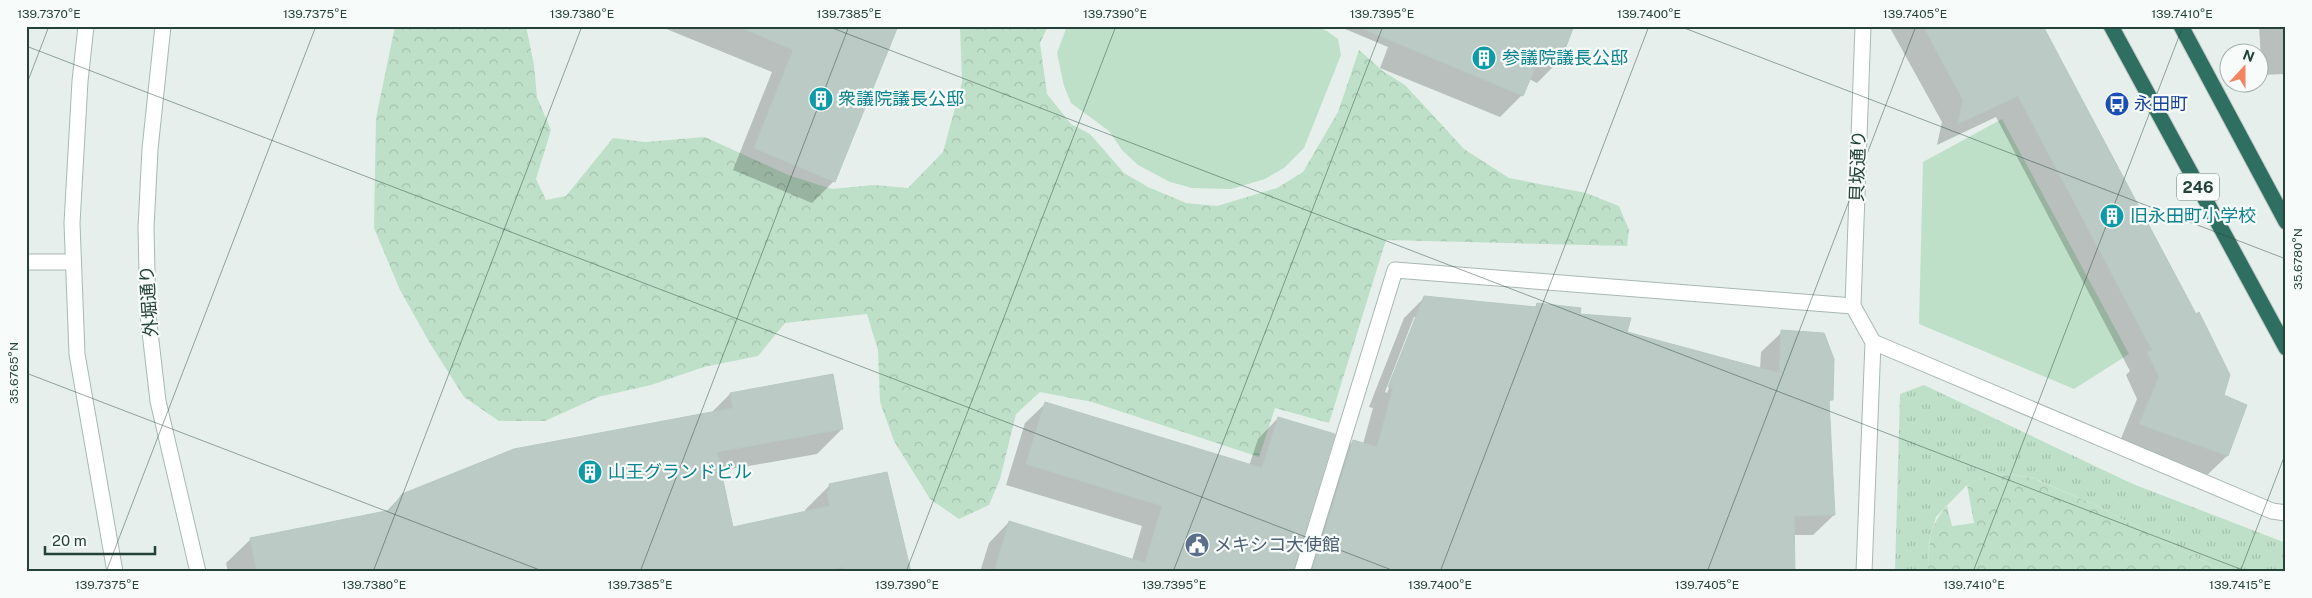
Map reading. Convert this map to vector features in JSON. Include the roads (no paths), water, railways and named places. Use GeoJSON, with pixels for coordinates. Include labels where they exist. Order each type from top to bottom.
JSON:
{"type":"FeatureCollection","features":[{"type":"Feature","properties":{"kind":"highway","name":"246"},"geometry":{"type":"LineString","coordinates":[[2111,26],[2286,348]]}},
{"type":"Feature","properties":{"kind":"highway"},"geometry":{"type":"LineString","coordinates":[[2181,26],[2286,222]]}},
{"type":"Feature","properties":{"kind":"street"},"geometry":{"type":"LineString","coordinates":[[86,26],[72,223],[77,354],[115,572]]}},
{"type":"Feature","properties":{"kind":"street","name":"外堀通り"},"geometry":{"type":"LineString","coordinates":[[163,26],[150,149],[146,228],[148,315],[158,401],[198,572]]}},
{"type":"Feature","properties":{"kind":"street","name":"貝坂通り"},"geometry":{"type":"LineString","coordinates":[[1853,306],[1863,26]]}},
{"type":"Feature","properties":{"kind":"street"},"geometry":{"type":"LineString","coordinates":[[26,262],[73,262]]}},
{"type":"Feature","properties":{"kind":"street"},"geometry":{"type":"LineString","coordinates":[[1302,572],[1395,270],[1853,306],[1873,342],[1864,572]]}},
{"type":"Feature","properties":{"kind":"street"},"geometry":{"type":"LineString","coordinates":[[1873,342],[2272,511],[2286,512]]}},
{"type":"Feature","properties":{"kind":"place","name":"参議院議長公邸"},"geometry":{"type":"Point","coordinates":[1484,58]}},
{"type":"Feature","properties":{"kind":"place","name":"衆議院議長公邸"},"geometry":{"type":"Point","coordinates":[821,99]}},
{"type":"Feature","properties":{"kind":"place","name":"永田町"},"geometry":{"type":"Point","coordinates":[2117,104]}},
{"type":"Feature","properties":{"kind":"place","name":"旧永田町小学校"},"geometry":{"type":"Point","coordinates":[2112,216]}},
{"type":"Feature","properties":{"kind":"place","name":"山王グランドビル"},"geometry":{"type":"Point","coordinates":[590,472]}},
{"type":"Feature","properties":{"kind":"place","name":"メキシコ大使館"},"geometry":{"type":"Point","coordinates":[1197,545]}}]}
